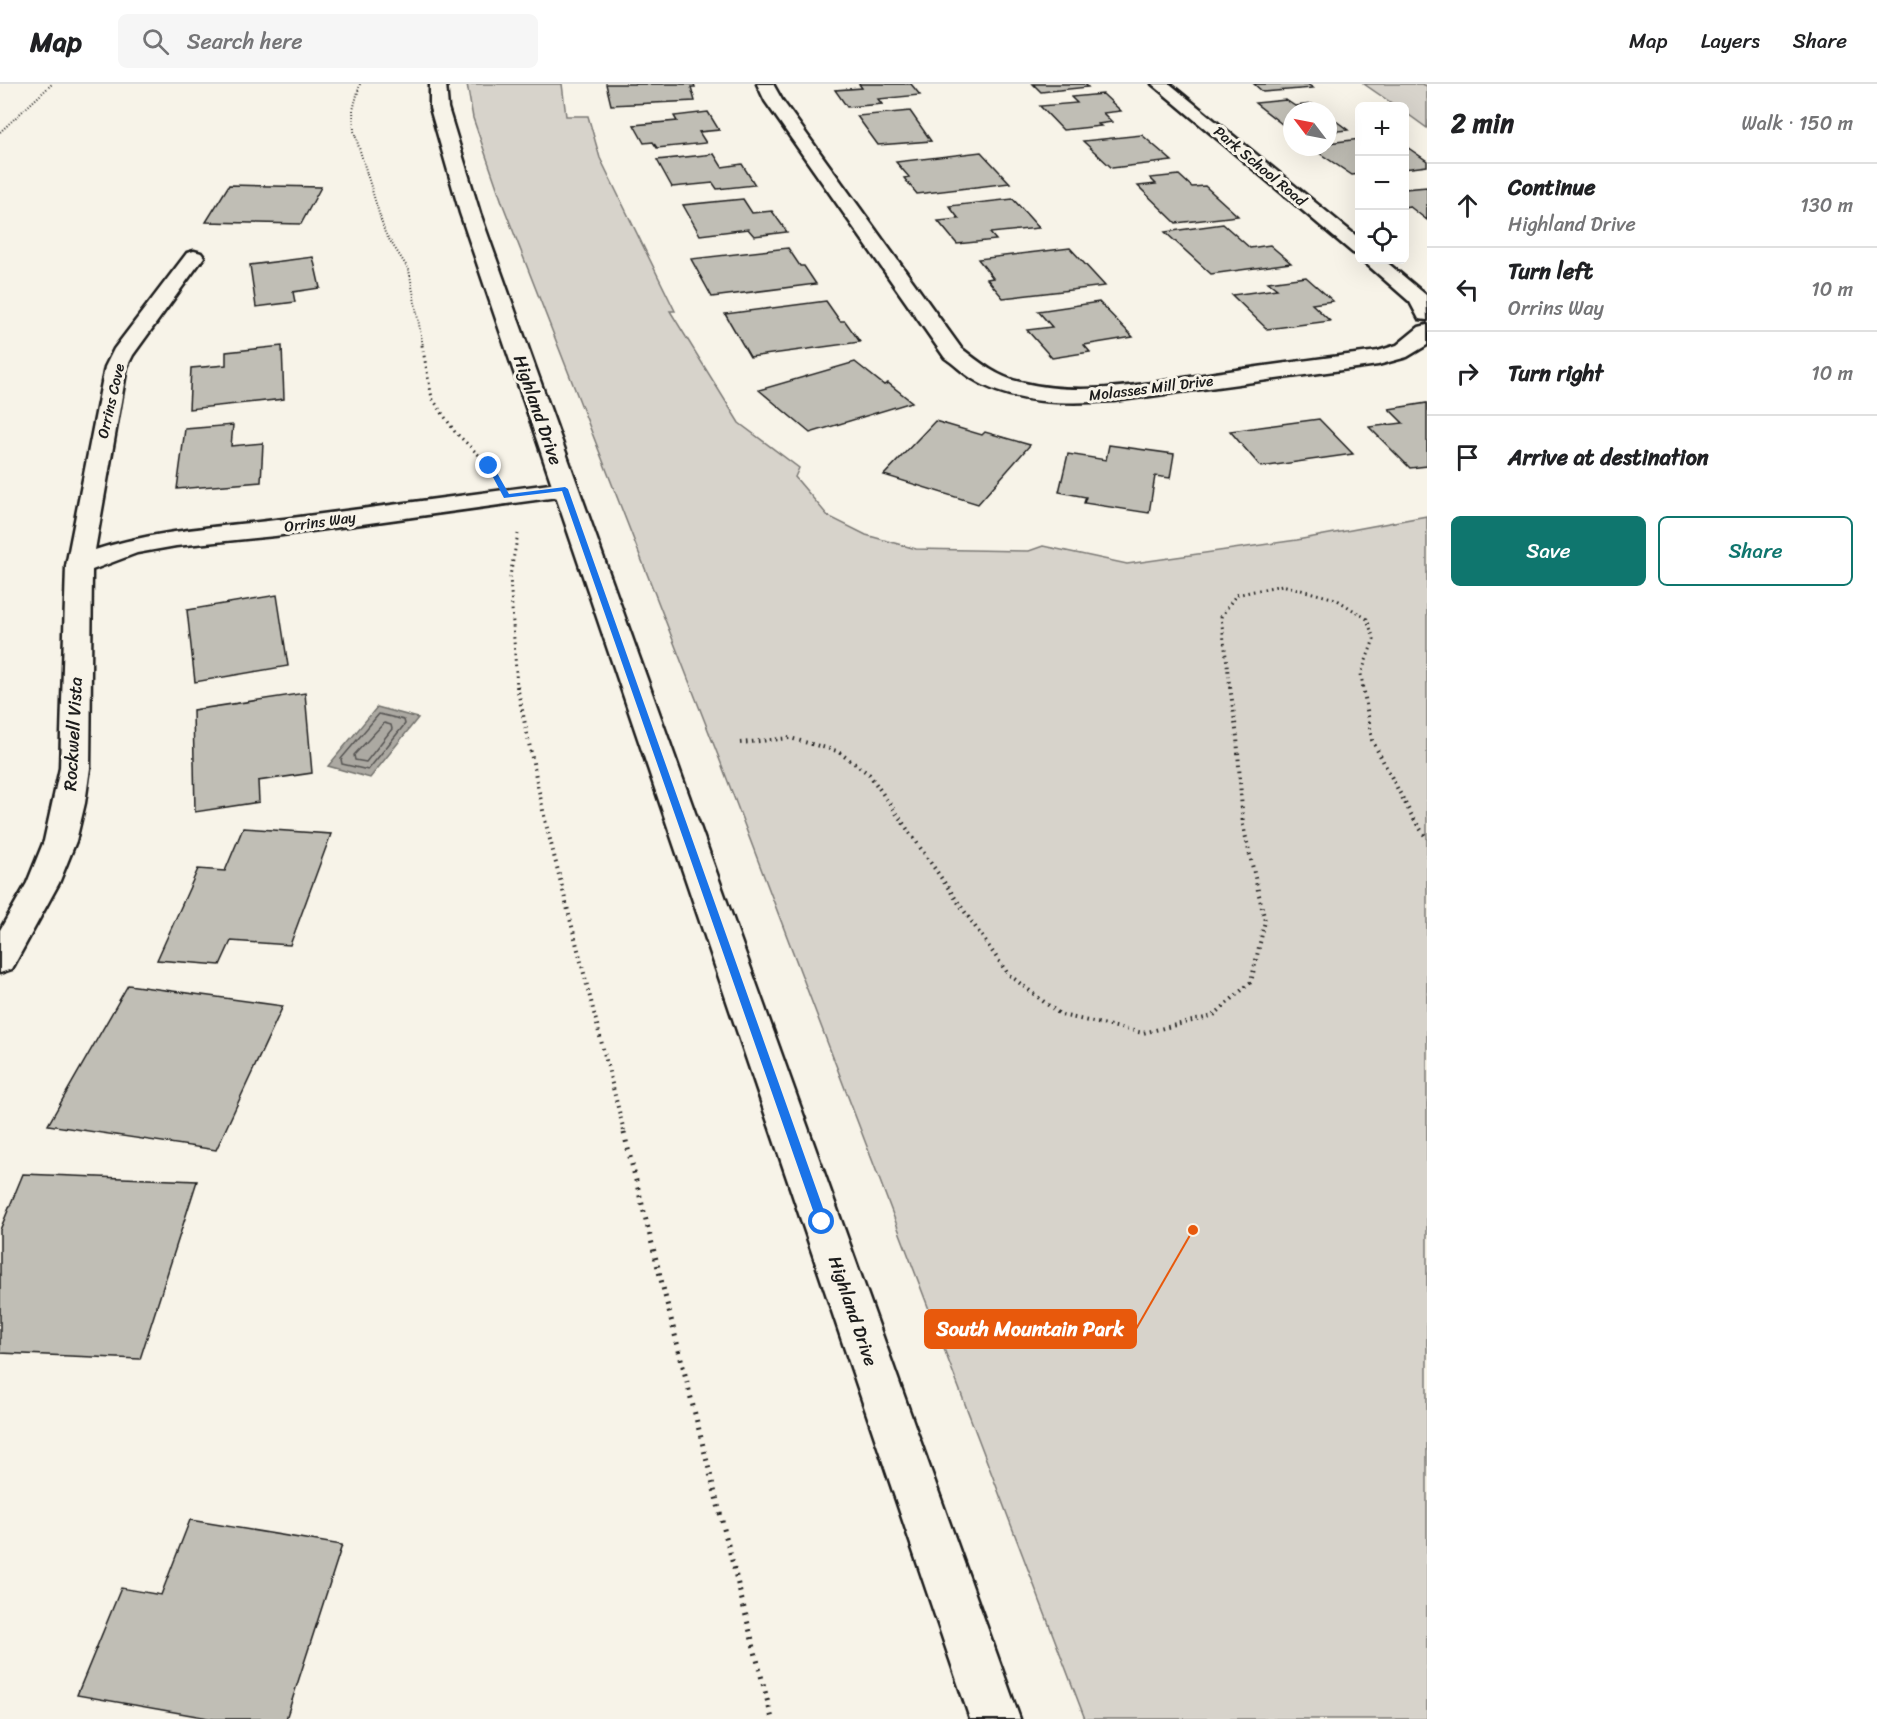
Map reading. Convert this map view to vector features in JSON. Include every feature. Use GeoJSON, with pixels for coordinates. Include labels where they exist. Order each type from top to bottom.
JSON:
{"type":"FeatureCollection","features":[{"type":"Feature","properties":{"kind":"street","name":"Highland Drive"},"geometry":{"type":"LineString","coordinates":[[438,84],[440,108],[470,213],[995,1719]]}},
{"type":"Feature","properties":{"kind":"street","name":"Molasses Mill Drive"},"geometry":{"type":"LineString","coordinates":[[765,84],[774,101],[953,354],[971,369],[990,379],[1044,394],[1096,397],[1378,358],[1414,346],[1427,332]]}},
{"type":"Feature","properties":{"kind":"street","name":"Park School Road"},"geometry":{"type":"LineString","coordinates":[[1160,84],[1355,246]]}},
{"type":"Feature","properties":{"kind":"street","name":"Orrins Cove"},"geometry":{"type":"LineString","coordinates":[[79,566],[116,367],[122,354],[194,257]]}},
{"type":"Feature","properties":{"kind":"street"},"geometry":{"type":"LineString","coordinates":[[1377,264],[1419,299],[1427,314]]}},
{"type":"Feature","properties":{"kind":"street","name":"Orrins Way"},"geometry":{"type":"LineString","coordinates":[[79,566],[108,552],[172,537],[272,528],[565,489]]}},
{"type":"Feature","properties":{"kind":"street","name":"Rockwell Vista"},"geometry":{"type":"LineString","coordinates":[[0,960],[43,883],[60,841],[69,803],[75,768],[79,566]]}},
{"type":"Feature","properties":{"kind":"path"},"geometry":{"type":"LineString","coordinates":[[0,132],[52,84]]}},
{"type":"Feature","properties":{"kind":"path"},"geometry":{"type":"LineString","coordinates":[[360,84],[353,110],[354,131],[385,233],[410,270],[432,398],[455,432],[489,466],[506,497],[519,537],[510,576],[517,690],[545,820],[772,1719]]}},
{"type":"Feature","properties":{"kind":"path"},"geometry":{"type":"LineString","coordinates":[[740,743],[790,738],[837,751],[869,774],[1008,974],[1061,1015],[1143,1033],[1213,1016],[1251,982],[1265,921],[1243,825],[1237,736],[1221,617],[1236,595],[1282,585],[1336,599],[1367,620],[1374,639],[1361,674],[1372,740],[1413,818],[1427,839]]}},
{"type":"Feature","properties":{"kind":"shaded area"},"geometry":{"type":"Polygon","coordinates":[[[467,84],[562,84],[566,116],[588,116],[600,158],[675,311],[670,311],[739,423],[799,468],[795,477],[828,516],[866,535],[916,549],[1029,551],[1043,546],[1127,564],[1297,540],[1427,516],[1427,1719],[1085,1719],[719,758],[503,205],[473,118],[467,84]]]}},
{"type":"Feature","properties":{"kind":"shaded area"},"geometry":{"type":"Polygon","coordinates":[[[1364,84],[1422,84],[1427,86],[1427,128],[1409,115],[1409,102],[1390,102],[1364,84]]]}},
{"type":"Feature","properties":{"kind":"water"},"geometry":{"type":"Polygon","coordinates":[[[377,707],[418,718],[370,778],[328,766],[377,707]]]}},
{"type":"Feature","properties":{"kind":"building"},"geometry":{"type":"Polygon","coordinates":[[[606,84],[694,84],[695,87],[691,87],[695,101],[611,105],[606,84]]]}},
{"type":"Feature","properties":{"kind":"building"},"geometry":{"type":"Polygon","coordinates":[[[859,84],[911,84],[920,95],[878,99],[882,104],[847,107],[835,90],[862,88],[859,84]]]}},
{"type":"Feature","properties":{"kind":"building"},"geometry":{"type":"Polygon","coordinates":[[[1033,84],[1085,84],[1088,87],[1041,92],[1033,84]]]}},
{"type":"Feature","properties":{"kind":"building"},"geometry":{"type":"Polygon","coordinates":[[[1254,84],[1307,84],[1313,88],[1263,92],[1254,84]]]}},
{"type":"Feature","properties":{"kind":"building"},"geometry":{"type":"Polygon","coordinates":[[[1103,94],[1121,111],[1103,113],[1112,122],[1098,124],[1101,126],[1063,130],[1040,106],[1077,103],[1071,97],[1103,94]]]}},
{"type":"Feature","properties":{"kind":"building"},"geometry":{"type":"Polygon","coordinates":[[[1286,100],[1289,102],[1283,102],[1283,125],[1255,103],[1286,100]]]}},
{"type":"Feature","properties":{"kind":"building"},"geometry":{"type":"Polygon","coordinates":[[[910,111],[931,141],[878,145],[857,116],[910,111]]]}},
{"type":"Feature","properties":{"kind":"building"},"geometry":{"type":"Polygon","coordinates":[[[708,112],[719,130],[699,132],[706,143],[657,148],[653,142],[644,143],[634,125],[677,121],[674,116],[708,112]]]}},
{"type":"Feature","properties":{"kind":"building"},"geometry":{"type":"Polygon","coordinates":[[[1337,122],[1348,130],[1337,131],[1337,122]]]}},
{"type":"Feature","properties":{"kind":"building"},"geometry":{"type":"Polygon","coordinates":[[[1142,135],[1172,161],[1112,168],[1083,141],[1142,135]]]}},
{"type":"Feature","properties":{"kind":"building"},"geometry":{"type":"Polygon","coordinates":[[[1355,140],[1355,175],[1352,175],[1324,156],[1337,156],[1337,142],[1355,140]]]}},
{"type":"Feature","properties":{"kind":"building"},"geometry":{"type":"Polygon","coordinates":[[[1409,148],[1427,161],[1427,166],[1409,168],[1409,148]]]}},
{"type":"Feature","properties":{"kind":"building"},"geometry":{"type":"Polygon","coordinates":[[[981,152],[1010,183],[917,194],[904,178],[909,177],[896,162],[981,152]]]}},
{"type":"Feature","properties":{"kind":"building"},"geometry":{"type":"Polygon","coordinates":[[[714,154],[722,167],[742,164],[755,185],[717,189],[713,183],[672,187],[657,160],[714,154]]]}},
{"type":"Feature","properties":{"kind":"building"},"geometry":{"type":"Polygon","coordinates":[[[1179,175],[1192,187],[1205,186],[1238,216],[1176,223],[1138,186],[1156,184],[1150,178],[1179,175]]]}},
{"type":"Feature","properties":{"kind":"building"},"geometry":{"type":"Polygon","coordinates":[[[229,185],[321,187],[301,224],[206,222],[229,185]]]}},
{"type":"Feature","properties":{"kind":"building"},"geometry":{"type":"Polygon","coordinates":[[[1427,187],[1427,220],[1409,206],[1409,189],[1427,187]]]}},
{"type":"Feature","properties":{"kind":"building"},"geometry":{"type":"Polygon","coordinates":[[[743,199],[752,213],[772,211],[787,232],[754,236],[748,229],[700,235],[683,205],[743,199]]]}},
{"type":"Feature","properties":{"kind":"building"},"geometry":{"type":"Polygon","coordinates":[[[1013,199],[1039,228],[990,233],[996,240],[957,244],[938,221],[959,219],[949,206],[1013,199]]]}},
{"type":"Feature","properties":{"kind":"building"},"geometry":{"type":"Polygon","coordinates":[[[1223,224],[1250,248],[1270,245],[1291,263],[1211,274],[1165,232],[1223,224]]]}},
{"type":"Feature","properties":{"kind":"building"},"geometry":{"type":"Polygon","coordinates":[[[788,248],[816,284],[712,297],[691,259],[788,248]]]}},
{"type":"Feature","properties":{"kind":"building"},"geometry":{"type":"Polygon","coordinates":[[[1070,248],[1105,286],[1003,298],[987,279],[993,278],[978,259],[1070,248]]]}},
{"type":"Feature","properties":{"kind":"building"},"geometry":{"type":"Polygon","coordinates":[[[313,257],[320,288],[293,292],[295,302],[256,307],[250,265],[313,257]]]}},
{"type":"Feature","properties":{"kind":"building"},"geometry":{"type":"Polygon","coordinates":[[[1306,277],[1333,301],[1312,304],[1330,321],[1267,329],[1232,295],[1277,289],[1268,282],[1306,277]]]}},
{"type":"Feature","properties":{"kind":"building"},"geometry":{"type":"Polygon","coordinates":[[[826,301],[840,321],[845,321],[860,342],[750,357],[725,314],[826,301]]]}},
{"type":"Feature","properties":{"kind":"building"},"geometry":{"type":"Polygon","coordinates":[[[1099,302],[1133,337],[1084,345],[1090,352],[1052,358],[1027,330],[1052,327],[1038,311],[1099,302]]]}},
{"type":"Feature","properties":{"kind":"building"},"geometry":{"type":"Polygon","coordinates":[[[282,346],[284,399],[189,409],[191,368],[226,365],[226,352],[282,346]]]}},
{"type":"Feature","properties":{"kind":"building"},"geometry":{"type":"Polygon","coordinates":[[[855,362],[884,385],[888,383],[912,402],[810,433],[759,390],[855,362]]]}},
{"type":"Feature","properties":{"kind":"building"},"geometry":{"type":"Polygon","coordinates":[[[1427,403],[1427,466],[1410,468],[1369,427],[1403,423],[1389,409],[1427,403]]]}},
{"type":"Feature","properties":{"kind":"building"},"geometry":{"type":"Polygon","coordinates":[[[1319,419],[1353,454],[1261,467],[1230,431],[1319,419]]]}},
{"type":"Feature","properties":{"kind":"building"},"geometry":{"type":"Polygon","coordinates":[[[935,421],[982,435],[985,432],[1030,445],[978,504],[884,475],[935,421]]]}},
{"type":"Feature","properties":{"kind":"building"},"geometry":{"type":"Polygon","coordinates":[[[233,425],[231,446],[263,443],[261,482],[177,489],[185,429],[233,425]]]}},
{"type":"Feature","properties":{"kind":"building"},"geometry":{"type":"Polygon","coordinates":[[[1109,445],[1174,454],[1170,478],[1155,476],[1149,513],[1084,503],[1086,497],[1059,492],[1068,454],[1106,460],[1109,445]]]}},
{"type":"Feature","properties":{"kind":"building"},"geometry":{"type":"Polygon","coordinates":[[[277,595],[288,666],[195,682],[187,610],[277,595]]]}},
{"type":"Feature","properties":{"kind":"building"},"geometry":{"type":"Polygon","coordinates":[[[305,693],[312,773],[258,781],[259,802],[195,812],[193,710],[305,693]]]}},
{"type":"Feature","properties":{"kind":"building"},"geometry":{"type":"Polygon","coordinates":[[[243,828],[331,834],[290,945],[231,941],[220,965],[157,960],[198,869],[225,871],[243,828]]]}},
{"type":"Feature","properties":{"kind":"building"},"geometry":{"type":"Polygon","coordinates":[[[128,985],[283,1006],[216,1150],[48,1125],[128,985]]]}},
{"type":"Feature","properties":{"kind":"building"},"geometry":{"type":"Polygon","coordinates":[[[23,1174],[197,1181],[140,1359],[0,1353],[0,1230],[23,1174]]]}},
{"type":"Feature","properties":{"kind":"building"},"geometry":{"type":"Polygon","coordinates":[[[190,1520],[342,1545],[286,1719],[214,1719],[77,1695],[121,1588],[161,1595],[190,1520]]]}},
{"type":"Feature","properties":{"kind":"place","name":"South Mountain Park"},"geometry":{"type":"Point","coordinates":[1193,1230]}},
{"type":"Feature","properties":{"kind":"route"},"geometry":{"type":"LineString","coordinates":[[489,466],[506,497],[565,489],[822,1222]]}}]}
